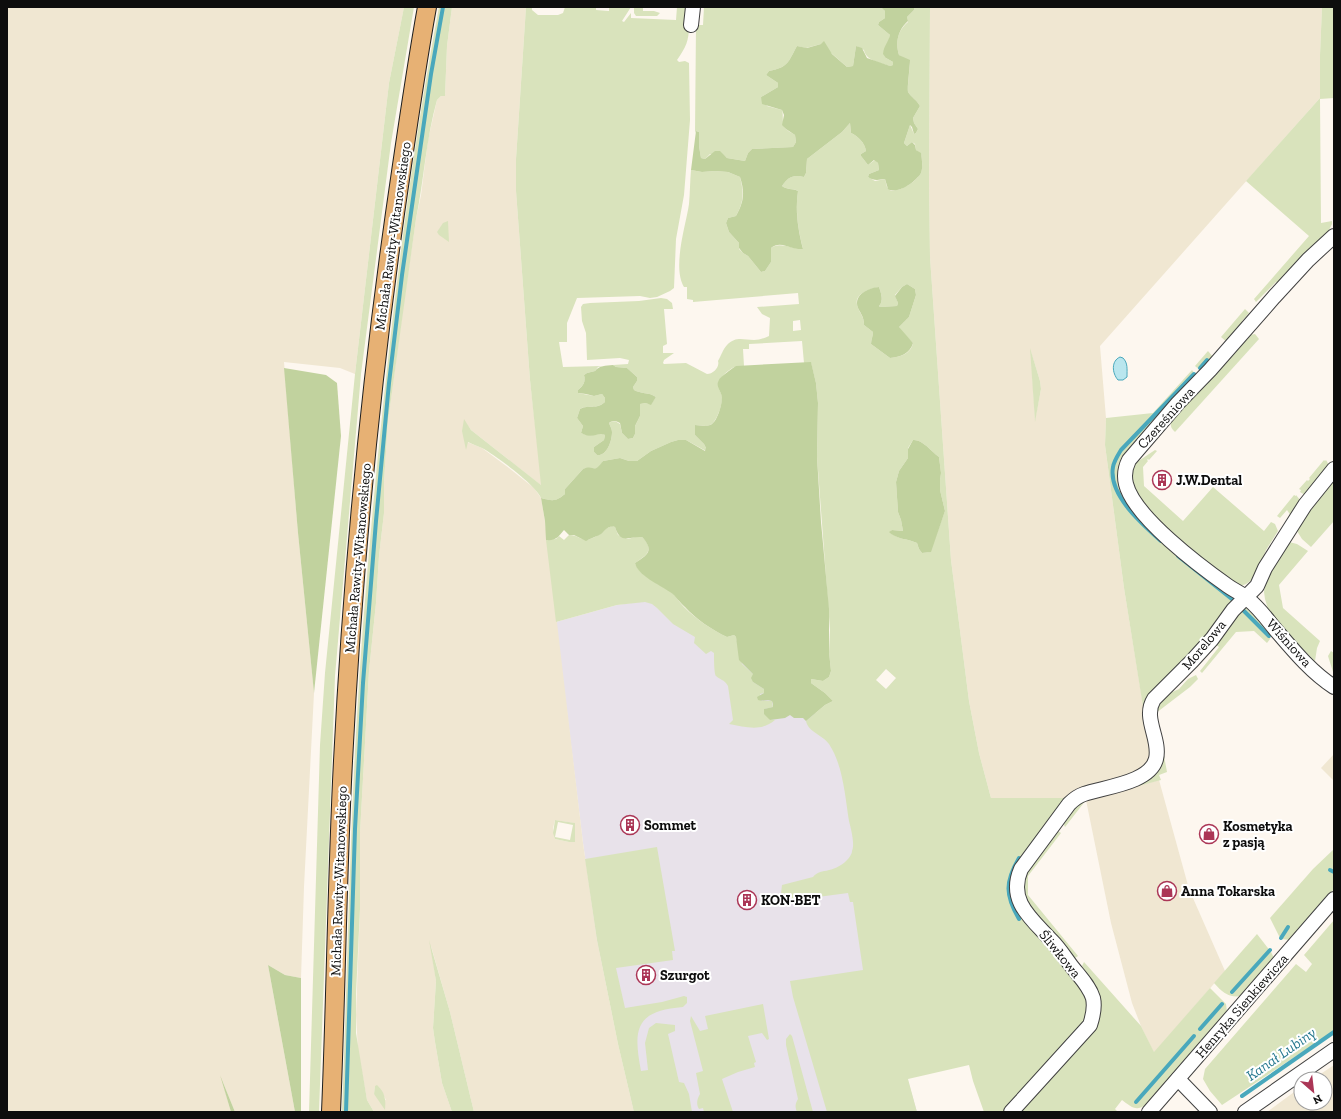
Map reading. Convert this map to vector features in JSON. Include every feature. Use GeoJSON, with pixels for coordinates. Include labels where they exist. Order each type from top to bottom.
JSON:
{"type":"FeatureCollection","features":[{"type":"Feature","properties":{"kind":"main road","name":"Michała Rawity-Witanowskiego"},"geometry":{"type":"LineString","coordinates":[[331,1112],[342,786],[358,544],[385,285],[427,7]]}},
{"type":"Feature","properties":{"kind":"street"},"geometry":{"type":"LineString","coordinates":[[691,25],[693,7]]}},
{"type":"Feature","properties":{"kind":"street","name":"Czereśniowa"},"geometry":{"type":"LineString","coordinates":[[1246,597],[1186,554],[1143,514],[1128,492],[1125,479],[1126,467],[1129,460],[1178,403],[1210,370],[1308,260],[1334,236]]}},
{"type":"Feature","properties":{"kind":"street","name":"Morelowa"},"geometry":{"type":"LineString","coordinates":[[1262,613],[1256,598],[1257,586],[1265,568],[1305,505],[1334,469]]}},
{"type":"Feature","properties":{"kind":"street","name":"Morelowa"},"geometry":{"type":"LineString","coordinates":[[1151,704],[1154,699],[1212,639],[1228,616],[1257,586]]}},
{"type":"Feature","properties":{"kind":"street","name":"Wiśniowa"},"geometry":{"type":"LineString","coordinates":[[1246,597],[1262,613],[1307,665],[1334,687]]}},
{"type":"Feature","properties":{"kind":"street","name":"Śliwkowa"},"geometry":{"type":"LineString","coordinates":[[1011,1112],[1090,1025],[1094,1011],[1093,998],[1088,987],[1061,951],[1025,911],[1017,895],[1017,880],[1025,864],[1074,799],[1084,794],[1127,782],[1141,776],[1151,769],[1154,764],[1157,749],[1150,721],[1151,704]]}},
{"type":"Feature","properties":{"kind":"street","name":"Henryka Sienkiewicza"},"geometry":{"type":"LineString","coordinates":[[1149,1112],[1334,899]]}},
{"type":"Feature","properties":{"kind":"street"},"geometry":{"type":"LineString","coordinates":[[1245,1112],[1334,1050]]}},
{"type":"Feature","properties":{"kind":"street"},"geometry":{"type":"LineString","coordinates":[[1178,1079],[1210,1112]]}},
{"type":"Feature","properties":{"kind":"shaded area"},"geometry":{"type":"Polygon","coordinates":[[[7,7],[404,7],[389,83],[355,374],[340,368],[284,362],[298,533],[314,693],[301,978],[285,975],[268,965],[295,1112],[235,1112],[222,1080],[231,1112],[7,1112],[7,7]]]}},
{"type":"Feature","properties":{"kind":"shaded area"},"geometry":{"type":"Polygon","coordinates":[[[452,7],[526,7],[516,159],[516,191],[530,380],[542,486],[471,430],[466,423],[467,442],[482,448],[509,468],[534,488],[541,498],[583,843],[597,940],[618,1044],[634,1112],[474,1112],[450,1012],[431,946],[436,981],[433,1028],[442,1083],[452,1112],[374,1112],[367,1100],[358,1050],[356,1015],[360,909],[360,833],[369,671],[384,513],[384,482],[388,421],[428,140],[437,100],[441,96],[445,96],[447,46],[452,7]],[[555,820],[553,828],[555,839],[575,842],[574,823],[555,820]],[[375,1086],[374,1094],[386,1100],[379,1087],[375,1086]]]}},
{"type":"Feature","properties":{"kind":"shaded area"},"geometry":{"type":"Polygon","coordinates":[[[930,7],[1322,7],[1320,98],[1100,346],[1106,418],[1105,445],[1124,588],[1152,754],[1144,768],[1067,798],[991,798],[979,753],[969,701],[951,560],[930,257],[930,7]],[[1031,352],[1035,420],[1041,389],[1031,352]]]}},
{"type":"Feature","properties":{"kind":"shaded area"},"geometry":{"type":"Polygon","coordinates":[[[660,599],[841,732],[906,1074],[917,1112],[634,1112],[597,940],[583,843],[556,622],[617,605],[660,599]]]}},
{"type":"Feature","properties":{"kind":"shaded area"},"geometry":{"type":"Polygon","coordinates":[[[1334,754],[1334,781],[1321,768],[1334,754]]]}},
{"type":"Feature","properties":{"kind":"shaded area"},"geometry":{"type":"Polygon","coordinates":[[[1159,780],[1189,889],[1225,971],[1154,1053],[1132,1003],[1111,923],[1086,800],[1159,780]]]}},
{"type":"Feature","properties":{"kind":"shaded area"},"geometry":{"type":"Polygon","coordinates":[[[1334,1065],[1334,1112],[1267,1112],[1293,1093],[1293,1111],[1333,1111],[1333,1071],[1325,1071],[1334,1065]]]}},
{"type":"Feature","properties":{"kind":"green space"},"geometry":{"type":"Polygon","coordinates":[[[404,7],[414,7],[391,143],[361,374],[335,676],[319,1112],[309,1112],[320,745],[325,673],[355,374],[389,83],[404,7]]]}},
{"type":"Feature","properties":{"kind":"green space"},"geometry":{"type":"Polygon","coordinates":[[[439,7],[452,7],[447,46],[445,96],[441,96],[437,100],[430,130],[388,421],[384,482],[384,513],[369,671],[360,833],[360,909],[356,994],[356,1033],[367,1100],[374,1112],[342,1112],[354,780],[360,663],[368,559],[384,399],[411,174],[439,7]]]}},
{"type":"Feature","properties":{"kind":"green space"},"geometry":{"type":"Polygon","coordinates":[[[526,7],[532,7],[532,10],[538,15],[558,15],[563,13],[565,7],[596,7],[596,10],[609,11],[609,7],[631,7],[622,21],[624,22],[631,13],[631,18],[676,20],[677,7],[687,7],[685,24],[689,25],[688,40],[677,60],[679,62],[685,61],[689,63],[690,120],[684,195],[676,239],[674,288],[657,297],[650,298],[640,296],[577,298],[567,323],[567,342],[559,342],[563,367],[602,366],[598,367],[595,371],[584,375],[583,385],[578,390],[578,393],[594,396],[602,394],[605,398],[605,402],[598,406],[580,409],[577,418],[583,426],[581,433],[585,435],[605,435],[604,440],[594,447],[594,452],[597,455],[601,455],[606,451],[612,436],[609,423],[613,421],[619,423],[622,433],[628,439],[633,438],[635,434],[635,426],[640,416],[640,404],[651,404],[656,397],[651,394],[634,390],[633,387],[637,381],[637,377],[627,368],[616,367],[613,365],[628,364],[629,360],[620,358],[587,360],[586,333],[582,321],[581,307],[583,304],[639,301],[661,298],[667,299],[672,303],[673,309],[664,309],[667,344],[663,346],[663,353],[674,353],[664,360],[663,363],[686,363],[707,374],[716,370],[718,361],[723,351],[733,340],[758,340],[769,336],[770,318],[762,314],[757,307],[799,304],[798,293],[693,302],[693,300],[687,299],[687,287],[684,287],[679,269],[681,246],[689,204],[691,170],[702,172],[728,172],[740,177],[743,192],[741,206],[736,216],[728,218],[726,223],[729,232],[739,243],[739,249],[748,256],[761,272],[765,271],[771,262],[771,248],[774,246],[782,245],[803,249],[798,220],[798,191],[782,186],[786,180],[791,177],[804,177],[806,173],[807,159],[842,132],[850,123],[851,133],[861,140],[866,151],[861,154],[861,156],[868,165],[875,160],[878,163],[879,170],[869,174],[868,177],[875,181],[885,179],[887,187],[891,191],[904,188],[912,183],[921,173],[921,154],[916,150],[915,144],[912,142],[907,146],[904,143],[910,125],[914,134],[918,129],[913,118],[920,106],[908,92],[910,61],[899,55],[897,41],[902,29],[908,22],[907,17],[914,10],[914,7],[930,7],[930,257],[951,560],[969,701],[979,753],[991,798],[1067,798],[1074,792],[1115,781],[1136,773],[1150,762],[1145,769],[1128,779],[1107,786],[1078,792],[1063,806],[1016,871],[1013,882],[1013,893],[1017,902],[1028,919],[1052,946],[1065,966],[1077,978],[1084,988],[1089,998],[1090,1010],[1089,1016],[1083,1026],[1006,1112],[984,1112],[969,1065],[908,1079],[917,1112],[827,1112],[793,997],[790,981],[863,970],[853,902],[850,902],[848,893],[780,902],[782,885],[813,877],[818,873],[839,866],[850,857],[853,844],[843,781],[834,752],[823,738],[807,725],[806,721],[825,705],[833,701],[811,683],[811,679],[823,681],[829,677],[831,671],[829,652],[830,630],[817,457],[818,403],[816,383],[811,363],[804,363],[802,341],[749,344],[749,349],[743,349],[744,366],[730,369],[722,377],[718,384],[722,399],[719,412],[715,420],[708,426],[695,425],[695,435],[704,444],[706,451],[686,440],[678,440],[651,451],[637,461],[629,461],[620,458],[603,461],[597,469],[583,469],[565,489],[565,494],[556,500],[541,498],[538,492],[524,478],[482,448],[468,442],[466,450],[462,431],[464,419],[471,430],[541,485],[530,380],[516,191],[516,159],[526,7]],[[907,284],[895,295],[898,303],[897,306],[879,306],[882,299],[879,287],[862,293],[857,299],[858,308],[863,318],[864,325],[873,332],[871,344],[890,358],[901,356],[910,350],[913,343],[900,330],[899,327],[909,317],[916,295],[915,289],[907,284]],[[800,320],[793,321],[793,331],[801,330],[800,320]],[[913,440],[908,448],[908,458],[899,471],[896,482],[898,512],[903,531],[892,530],[890,532],[895,536],[917,543],[922,553],[930,552],[945,511],[940,490],[941,473],[939,457],[920,441],[913,440]],[[886,669],[876,680],[886,689],[896,678],[886,669]]]}},
{"type":"Feature","properties":{"kind":"green space"},"geometry":{"type":"Polygon","coordinates":[[[634,7],[643,7],[643,11],[654,11],[660,13],[657,16],[636,16],[634,13],[634,7]]]}},
{"type":"Feature","properties":{"kind":"green space"},"geometry":{"type":"Polygon","coordinates":[[[704,7],[882,7],[885,11],[885,18],[879,22],[878,25],[890,35],[886,58],[893,62],[893,65],[890,66],[874,61],[865,54],[864,50],[856,46],[853,66],[847,67],[821,44],[806,48],[797,46],[784,66],[769,71],[766,75],[778,83],[778,87],[761,97],[767,106],[782,110],[784,127],[795,135],[796,142],[793,147],[752,149],[748,153],[745,161],[727,158],[722,154],[710,154],[705,159],[701,158],[699,132],[696,131],[695,133],[696,25],[703,25],[704,7]]]}},
{"type":"Feature","properties":{"kind":"green space"},"geometry":{"type":"Polygon","coordinates":[[[880,7],[914,7],[914,10],[907,17],[908,21],[898,36],[897,45],[899,55],[910,60],[908,92],[920,106],[913,118],[918,129],[914,134],[910,125],[904,143],[907,146],[912,142],[915,145],[916,150],[921,153],[921,173],[919,177],[911,184],[896,190],[888,189],[885,179],[874,180],[868,177],[869,174],[879,170],[878,163],[874,160],[868,165],[861,156],[861,154],[866,151],[864,145],[861,140],[851,133],[850,123],[842,132],[807,159],[806,173],[804,177],[791,177],[786,180],[782,186],[798,191],[798,220],[803,249],[795,249],[782,245],[774,246],[771,248],[771,262],[765,271],[761,272],[748,256],[739,248],[739,243],[729,232],[726,223],[728,218],[736,216],[741,206],[743,188],[740,177],[728,172],[702,172],[691,170],[696,131],[699,132],[701,158],[705,159],[715,151],[720,151],[727,158],[745,161],[748,153],[752,149],[793,147],[796,142],[795,135],[782,125],[784,115],[782,110],[762,104],[761,97],[778,87],[778,83],[766,75],[769,71],[784,66],[797,46],[807,48],[821,44],[824,41],[832,54],[847,67],[853,66],[856,46],[862,48],[867,58],[890,66],[893,65],[893,62],[886,58],[883,54],[890,35],[878,25],[879,22],[885,18],[885,11],[880,7]]]}},
{"type":"Feature","properties":{"kind":"green space"},"geometry":{"type":"Polygon","coordinates":[[[1322,7],[1334,7],[1334,98],[1320,99],[1321,223],[1332,221],[1332,224],[1327,234],[1280,285],[1276,282],[1256,302],[1254,299],[1309,236],[1246,181],[1320,98],[1322,7]]]}},
{"type":"Feature","properties":{"kind":"green space"},"geometry":{"type":"Polygon","coordinates":[[[448,221],[449,242],[437,232],[443,223],[448,221]]]}},
{"type":"Feature","properties":{"kind":"green space"},"geometry":{"type":"Polygon","coordinates":[[[907,284],[915,289],[916,295],[909,317],[899,327],[913,343],[910,350],[904,354],[890,358],[871,344],[873,332],[864,325],[857,303],[860,295],[867,290],[879,287],[882,299],[879,306],[897,306],[898,303],[895,296],[902,287],[907,284]]]}},
{"type":"Feature","properties":{"kind":"green space"},"geometry":{"type":"Polygon","coordinates":[[[1245,309],[1249,313],[1228,343],[1221,337],[1245,309]]]}},
{"type":"Feature","properties":{"kind":"green space"},"geometry":{"type":"Polygon","coordinates":[[[1255,334],[1259,339],[1175,432],[1171,424],[1174,416],[1250,335],[1255,334]]]}},
{"type":"Feature","properties":{"kind":"green space"},"geometry":{"type":"Polygon","coordinates":[[[1030,348],[1041,389],[1035,422],[1030,348]]]}},
{"type":"Feature","properties":{"kind":"green space"},"geometry":{"type":"Polygon","coordinates":[[[1208,351],[1213,357],[1201,371],[1195,366],[1208,351]]]}},
{"type":"Feature","properties":{"kind":"green space"},"geometry":{"type":"Polygon","coordinates":[[[811,362],[816,383],[818,403],[817,457],[829,609],[829,652],[831,671],[829,677],[823,681],[811,679],[811,683],[833,701],[825,705],[806,721],[803,718],[794,718],[790,715],[785,718],[770,720],[764,714],[764,709],[773,707],[772,701],[758,700],[757,697],[764,693],[764,689],[753,682],[751,678],[753,674],[739,660],[736,637],[734,635],[727,637],[704,624],[672,594],[640,572],[635,563],[646,555],[649,549],[642,537],[622,538],[617,533],[615,527],[609,527],[601,534],[586,541],[574,535],[569,535],[564,530],[555,539],[546,540],[545,521],[541,498],[556,500],[565,494],[565,489],[583,469],[595,468],[603,461],[620,458],[629,461],[637,461],[651,451],[678,440],[686,440],[705,451],[706,448],[704,444],[695,435],[695,425],[710,425],[715,421],[720,409],[722,397],[718,382],[724,375],[736,366],[811,362]]]}},
{"type":"Feature","properties":{"kind":"green space"},"geometry":{"type":"Polygon","coordinates":[[[613,365],[616,367],[627,368],[637,377],[637,381],[633,387],[634,390],[651,394],[656,397],[651,405],[646,403],[640,404],[640,416],[635,426],[635,434],[633,438],[628,439],[622,433],[620,423],[612,421],[609,423],[612,432],[610,443],[604,453],[597,455],[594,452],[594,447],[604,440],[605,435],[600,434],[589,436],[581,433],[583,426],[577,418],[580,409],[599,406],[605,402],[605,398],[602,394],[594,396],[578,393],[578,390],[584,384],[584,375],[601,367],[613,365]]]}},
{"type":"Feature","properties":{"kind":"green space"},"geometry":{"type":"Polygon","coordinates":[[[284,368],[326,375],[337,383],[341,436],[314,693],[298,533],[284,368]]]}},
{"type":"Feature","properties":{"kind":"green space"},"geometry":{"type":"Polygon","coordinates":[[[1192,370],[1196,375],[1154,420],[1127,452],[1124,457],[1121,484],[1236,598],[1144,713],[1124,588],[1105,445],[1106,418],[1153,413],[1192,370]]]}},
{"type":"Feature","properties":{"kind":"green space"},"geometry":{"type":"Polygon","coordinates":[[[913,440],[920,441],[939,457],[941,473],[940,490],[945,511],[931,552],[922,553],[917,543],[898,538],[889,532],[892,530],[903,531],[898,512],[896,482],[899,471],[908,458],[908,449],[913,440]]]}},
{"type":"Feature","properties":{"kind":"green space"},"geometry":{"type":"Polygon","coordinates":[[[1155,450],[1157,451],[1149,460],[1147,460],[1148,461],[1143,467],[1144,486],[1183,521],[1213,487],[1264,531],[1271,522],[1275,524],[1278,531],[1266,550],[1253,579],[1241,586],[1223,577],[1146,511],[1130,479],[1134,464],[1155,450]]]}},
{"type":"Feature","properties":{"kind":"green space"},"geometry":{"type":"Polygon","coordinates":[[[1324,460],[1326,460],[1329,465],[1305,495],[1300,492],[1301,490],[1299,489],[1307,480],[1308,481],[1310,479],[1309,478],[1324,460]]]}},
{"type":"Feature","properties":{"kind":"green space"},"geometry":{"type":"Polygon","coordinates":[[[1334,481],[1334,521],[1311,547],[1302,539],[1297,531],[1304,516],[1331,482],[1334,481]]]}},
{"type":"Feature","properties":{"kind":"green space"},"geometry":{"type":"Polygon","coordinates":[[[1294,495],[1296,495],[1301,501],[1291,516],[1287,510],[1280,518],[1277,516],[1294,495]]]}},
{"type":"Feature","properties":{"kind":"green space"},"geometry":{"type":"Polygon","coordinates":[[[612,526],[615,527],[618,535],[628,539],[642,537],[648,545],[649,549],[646,555],[635,563],[640,571],[670,591],[684,607],[704,624],[727,637],[734,635],[736,637],[742,664],[753,674],[753,682],[764,689],[764,693],[760,694],[761,701],[772,701],[773,707],[764,709],[770,720],[775,720],[770,724],[753,728],[729,724],[733,720],[728,686],[715,675],[714,653],[711,651],[706,654],[694,643],[695,637],[673,624],[652,604],[645,602],[617,605],[556,622],[546,540],[556,539],[559,536],[564,540],[569,535],[572,535],[587,540],[612,526]]]}},
{"type":"Feature","properties":{"kind":"green space"},"geometry":{"type":"Polygon","coordinates":[[[1289,542],[1297,544],[1308,551],[1279,585],[1283,608],[1320,641],[1317,648],[1315,661],[1290,637],[1268,609],[1265,599],[1264,592],[1266,579],[1289,542]]]}},
{"type":"Feature","properties":{"kind":"green space"},"geometry":{"type":"Polygon","coordinates":[[[1245,607],[1256,617],[1270,634],[1270,639],[1267,643],[1254,631],[1236,632],[1202,673],[1200,671],[1219,647],[1215,644],[1215,641],[1245,607]]]}},
{"type":"Feature","properties":{"kind":"green space"},"geometry":{"type":"Polygon","coordinates":[[[1331,651],[1334,653],[1334,675],[1328,656],[1331,651]]]}},
{"type":"Feature","properties":{"kind":"green space"},"geometry":{"type":"Polygon","coordinates":[[[1196,675],[1198,679],[1190,687],[1156,713],[1167,772],[1159,775],[1161,780],[1086,800],[1065,827],[1065,818],[1073,804],[1149,777],[1156,704],[1168,694],[1179,689],[1188,679],[1196,675]]]}},
{"type":"Feature","properties":{"kind":"green space"},"geometry":{"type":"Polygon","coordinates":[[[555,820],[575,823],[575,842],[555,839],[553,833],[555,820]],[[558,822],[555,837],[570,840],[573,825],[558,822]]]}},
{"type":"Feature","properties":{"kind":"green space"},"geometry":{"type":"Polygon","coordinates":[[[1058,831],[1061,833],[1028,876],[1028,895],[1078,956],[1075,958],[1025,905],[1020,881],[1055,832],[1058,831]]]}},
{"type":"Feature","properties":{"kind":"green space"},"geometry":{"type":"Polygon","coordinates":[[[657,847],[675,951],[672,951],[673,960],[616,968],[625,1008],[662,1002],[684,996],[687,997],[687,1003],[683,1007],[667,1009],[655,1013],[647,1018],[641,1025],[638,1033],[637,1044],[641,1071],[648,1070],[645,1043],[649,1028],[656,1023],[675,1025],[675,1031],[668,1034],[679,1082],[684,1083],[689,1094],[692,1112],[634,1112],[618,1044],[597,940],[585,859],[657,847]]]}},
{"type":"Feature","properties":{"kind":"green space"},"geometry":{"type":"Polygon","coordinates":[[[1334,849],[1334,889],[1290,940],[1282,939],[1270,918],[1313,869],[1334,849]]]}},
{"type":"Feature","properties":{"kind":"green space"},"geometry":{"type":"Polygon","coordinates":[[[1334,920],[1334,1031],[1222,1105],[1210,1091],[1203,1079],[1205,1069],[1296,964],[1306,972],[1312,964],[1304,955],[1334,920]]]}},
{"type":"Feature","properties":{"kind":"green space"},"geometry":{"type":"Polygon","coordinates":[[[1257,934],[1274,958],[1241,996],[1226,994],[1214,983],[1257,934]]]}},
{"type":"Feature","properties":{"kind":"green space"},"geometry":{"type":"Polygon","coordinates":[[[429,940],[450,1012],[474,1112],[452,1112],[442,1083],[433,1028],[436,981],[429,940]]]}},
{"type":"Feature","properties":{"kind":"green space"},"geometry":{"type":"Polygon","coordinates":[[[1084,962],[1141,1026],[1154,1052],[1210,988],[1226,1004],[1227,1012],[1142,1107],[1133,1107],[1122,1100],[1115,1109],[1118,1112],[1017,1112],[1098,1017],[1082,966],[1084,962]]]}},
{"type":"Feature","properties":{"kind":"green space"},"geometry":{"type":"Polygon","coordinates":[[[268,965],[285,975],[301,978],[301,1112],[295,1112],[268,965]]]}},
{"type":"Feature","properties":{"kind":"green space"},"geometry":{"type":"Polygon","coordinates":[[[763,1004],[769,1039],[767,1040],[762,1033],[748,1036],[756,1062],[754,1063],[755,1067],[722,1079],[733,1112],[704,1112],[703,1108],[699,1109],[697,1103],[700,1094],[696,1073],[703,1071],[690,1021],[691,1016],[700,1031],[708,1029],[705,1016],[763,1004]]]}},
{"type":"Feature","properties":{"kind":"green space"},"geometry":{"type":"Polygon","coordinates":[[[790,1034],[792,1036],[813,1112],[797,1112],[796,1110],[798,1099],[786,1045],[786,1039],[790,1034]]]}},
{"type":"Feature","properties":{"kind":"green space"},"geometry":{"type":"Polygon","coordinates":[[[220,1075],[235,1112],[231,1112],[220,1075]]]}},
{"type":"Feature","properties":{"kind":"green space"},"geometry":{"type":"Polygon","coordinates":[[[377,1085],[382,1090],[384,1096],[385,1110],[374,1094],[375,1086],[377,1085]]]}},
{"type":"Feature","properties":{"kind":"water"},"geometry":{"type":"Polygon","coordinates":[[[1120,357],[1125,360],[1127,366],[1127,377],[1123,380],[1118,380],[1113,367],[1115,361],[1120,357]]]}},
{"type":"Feature","properties":{"kind":"waterway"},"geometry":{"type":"LineString","coordinates":[[346,1112],[355,829],[363,683],[376,521],[389,383],[402,275],[431,74],[443,7]]}},
{"type":"Feature","properties":{"kind":"waterway"},"geometry":{"type":"LineString","coordinates":[[1200,368],[1207,360]]}},
{"type":"Feature","properties":{"kind":"waterway"},"geometry":{"type":"LineString","coordinates":[[1161,541],[1136,517],[1121,498],[1113,478],[1113,467],[1121,450],[1194,374]]}},
{"type":"Feature","properties":{"kind":"waterway"},"geometry":{"type":"LineString","coordinates":[[1178,556],[1233,600]]}},
{"type":"Feature","properties":{"kind":"waterway"},"geometry":{"type":"LineString","coordinates":[[1242,609],[1269,636]]}},
{"type":"Feature","properties":{"kind":"waterway"},"geometry":{"type":"LineString","coordinates":[[1019,858],[1011,874],[1008,888],[1011,903],[1019,919]]}},
{"type":"Feature","properties":{"kind":"waterway"},"geometry":{"type":"LineString","coordinates":[[1330,870],[1334,872]]}},
{"type":"Feature","properties":{"kind":"waterway"},"geometry":{"type":"LineString","coordinates":[[1281,938],[1288,927]]}},
{"type":"Feature","properties":{"kind":"waterway"},"geometry":{"type":"LineString","coordinates":[[1232,992],[1270,950]]}},
{"type":"Feature","properties":{"kind":"waterway"},"geometry":{"type":"LineString","coordinates":[[1200,1029],[1222,1004]]}},
{"type":"Feature","properties":{"kind":"waterway","name":"Kanał Lubiny"},"geometry":{"type":"LineString","coordinates":[[1242,1096],[1334,1032]]}},
{"type":"Feature","properties":{"kind":"waterway"},"geometry":{"type":"LineString","coordinates":[[1136,1102],[1194,1036]]}},
{"type":"Feature","properties":{"kind":"place","name":"J.W.Dental"},"geometry":{"type":"Point","coordinates":[1162,480]}},
{"type":"Feature","properties":{"kind":"place","name":"Sommet"},"geometry":{"type":"Point","coordinates":[630,825]}},
{"type":"Feature","properties":{"kind":"place","name":"Kosmetyka z pasją"},"geometry":{"type":"Point","coordinates":[1209,834]}},
{"type":"Feature","properties":{"kind":"place","name":"Anna Tokarska"},"geometry":{"type":"Point","coordinates":[1167,891]}},
{"type":"Feature","properties":{"kind":"place","name":"KON-BET"},"geometry":{"type":"Point","coordinates":[747,900]}},
{"type":"Feature","properties":{"kind":"place","name":"Szurgot"},"geometry":{"type":"Point","coordinates":[646,975]}}]}
